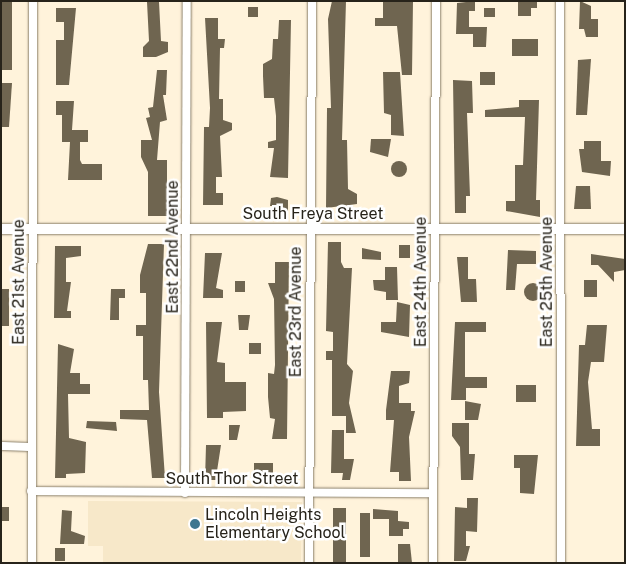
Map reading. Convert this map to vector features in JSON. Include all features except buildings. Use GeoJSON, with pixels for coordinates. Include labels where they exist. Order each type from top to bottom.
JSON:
{"type":"FeatureCollection","features":[{"type":"Feature","properties":{"kind":"main road","name":"South Freya Street"},"geometry":{"type":"LineString","coordinates":[[1,229],[625,229]]}},
{"type":"Feature","properties":{"kind":"street","name":"East 21st Avenue"},"geometry":{"type":"LineString","coordinates":[[32,563],[33,1]]}},
{"type":"Feature","properties":{"kind":"street","name":"East 22nd Avenue"},"geometry":{"type":"LineString","coordinates":[[185,493],[186,1]]}},
{"type":"Feature","properties":{"kind":"street","name":"East 23rd Avenue"},"geometry":{"type":"LineString","coordinates":[[309,563],[312,1]]}},
{"type":"Feature","properties":{"kind":"street","name":"East 24th Avenue"},"geometry":{"type":"LineString","coordinates":[[433,563],[436,1]]}},
{"type":"Feature","properties":{"kind":"street","name":"East 25th Avenue"},"geometry":{"type":"LineString","coordinates":[[560,1],[561,563]]}},
{"type":"Feature","properties":{"kind":"street"},"geometry":{"type":"LineString","coordinates":[[1,446],[32,447]]}},
{"type":"Feature","properties":{"kind":"street","name":"South Thor Street"},"geometry":{"type":"LineString","coordinates":[[32,491],[433,493]]}},
{"type":"Feature","properties":{"kind":"shaded area","name":"Lincoln Heights Elementary School"},"geometry":{"type":"Polygon","coordinates":[[[88,501],[302,502],[301,563],[103,563],[103,546],[88,546],[88,501]]]}},
{"type":"Feature","properties":{"kind":"place","name":"Lincoln Heights Elementary School"},"geometry":{"type":"Point","coordinates":[195,524]}}]}
